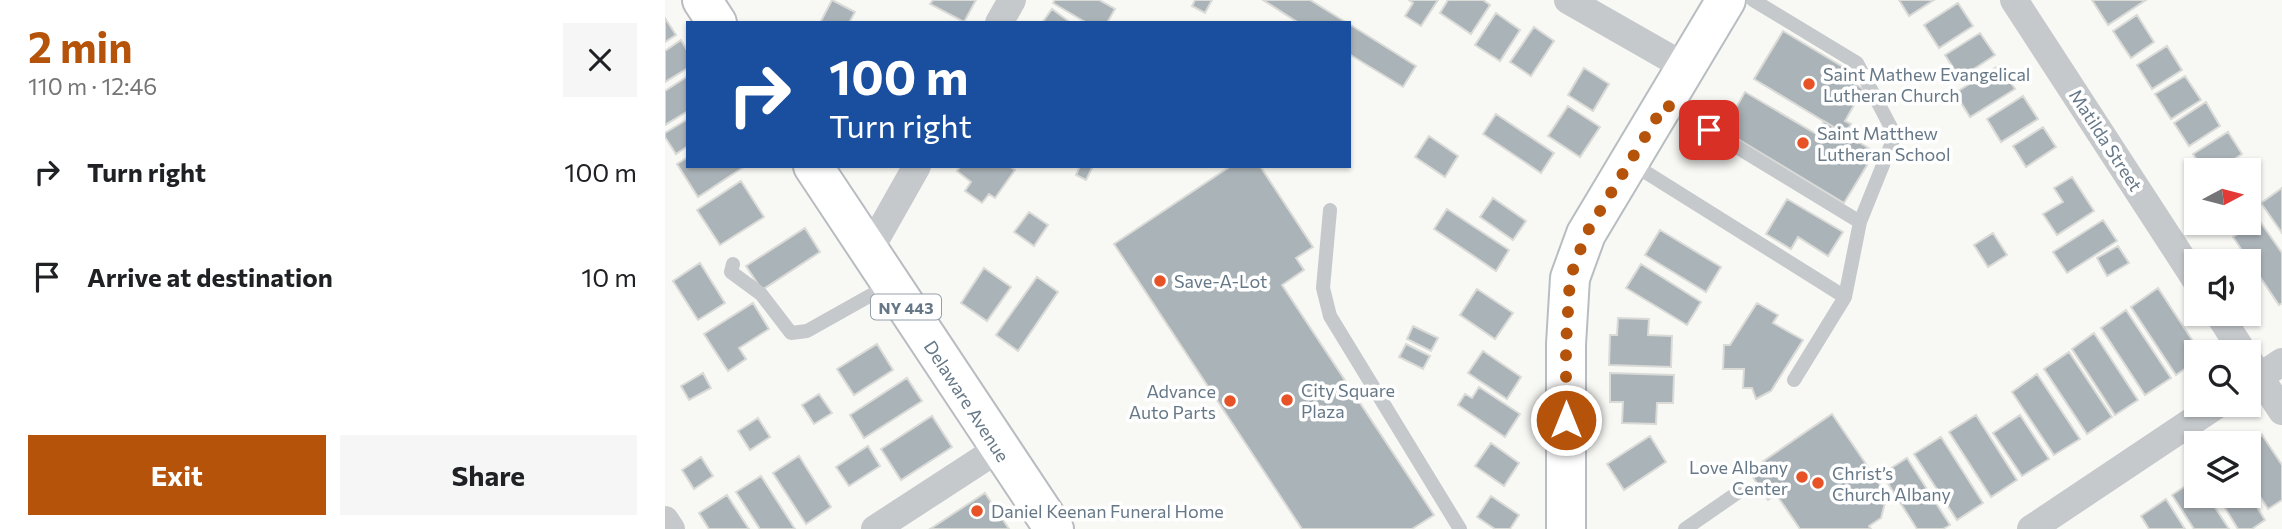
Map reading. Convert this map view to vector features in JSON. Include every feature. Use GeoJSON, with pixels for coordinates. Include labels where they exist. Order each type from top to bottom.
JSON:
{"type":"FeatureCollection","features":[{"type":"Feature","properties":{"kind":"street"},"geometry":{"type":"LineString","coordinates":[[702,0],[716,21]]}},
{"type":"Feature","properties":{"kind":"street"},"geometry":{"type":"LineString","coordinates":[[1000,21],[1012,0]]}},
{"type":"Feature","properties":{"kind":"street"},"geometry":{"type":"LineString","coordinates":[[1567,0],[1687,68]]}},
{"type":"Feature","properties":{"kind":"street"},"geometry":{"type":"LineString","coordinates":[[1570,525],[1566,344],[1570,278],[1586,234],[1726,0]]}},
{"type":"Feature","properties":{"kind":"street","name":"Matilda Street"},"geometry":{"type":"LineString","coordinates":[[2014,0],[2184,261]]}},
{"type":"Feature","properties":{"kind":"street","name":"Delaware Avenue"},"geometry":{"type":"LineString","coordinates":[[814,168],[998,449],[1054,529]]}},
{"type":"Feature","properties":{"kind":"street"},"geometry":{"type":"LineString","coordinates":[[869,251],[916,168]]}},
{"type":"Feature","properties":{"kind":"street"},"geometry":{"type":"LineString","coordinates":[[2261,373],[2282,411]]}},
{"type":"Feature","properties":{"kind":"street"},"geometry":{"type":"LineString","coordinates":[[2031,529],[2199,417]]}},
{"type":"Feature","properties":{"kind":"street"},"geometry":{"type":"LineString","coordinates":[[875,529],[998,449]]}},
{"type":"Feature","properties":{"kind":"street"},"geometry":{"type":"LineString","coordinates":[[665,520],[671,529]]}},
{"type":"Feature","properties":{"kind":"lane"},"geometry":{"type":"LineString","coordinates":[[1753,0],[1857,63],[1895,135],[1860,222],[1845,297],[1794,380]]}},
{"type":"Feature","properties":{"kind":"lane"},"geometry":{"type":"LineString","coordinates":[[1665,104],[1860,222]]}},
{"type":"Feature","properties":{"kind":"lane"},"geometry":{"type":"LineString","coordinates":[[1630,162],[1845,297]]}},
{"type":"Feature","properties":{"kind":"lane"},"geometry":{"type":"LineString","coordinates":[[1330,210],[1323,288],[1330,316],[1460,529]]}},
{"type":"Feature","properties":{"kind":"lane"},"geometry":{"type":"LineString","coordinates":[[733,264],[731,272],[761,294],[790,333],[807,331],[891,284]]}},
{"type":"Feature","properties":{"kind":"lane"},"geometry":{"type":"LineString","coordinates":[[1685,529],[1740,491]]}},
{"type":"Feature","properties":{"kind":"building"},"geometry":{"type":"Polygon","coordinates":[[[832,0],[855,12],[850,21],[821,21],[832,0]]]}},
{"type":"Feature","properties":{"kind":"building"},"geometry":{"type":"Polygon","coordinates":[[[933,0],[976,0],[965,21],[930,4],[933,0]]]}},
{"type":"Feature","properties":{"kind":"building"},"geometry":{"type":"Polygon","coordinates":[[[1055,0],[1099,0],[1115,9],[1108,21],[1084,21],[1053,3],[1055,0]]]}},
{"type":"Feature","properties":{"kind":"building"},"geometry":{"type":"Polygon","coordinates":[[[1195,0],[1212,0],[1205,13],[1192,6],[1195,0]]]}},
{"type":"Feature","properties":{"kind":"building"},"geometry":{"type":"Polygon","coordinates":[[[1263,0],[1310,0],[1344,21],[1296,21],[1263,0]]]}},
{"type":"Feature","properties":{"kind":"building"},"geometry":{"type":"Polygon","coordinates":[[[1409,0],[1438,0],[1421,26],[1405,16],[1413,3],[1409,0]]]}},
{"type":"Feature","properties":{"kind":"building"},"geometry":{"type":"Polygon","coordinates":[[[1448,0],[1483,0],[1490,5],[1471,34],[1440,13],[1448,0]]]}},
{"type":"Feature","properties":{"kind":"building"},"geometry":{"type":"Polygon","coordinates":[[[1899,0],[1934,0],[1909,16],[1899,0]]]}},
{"type":"Feature","properties":{"kind":"building"},"geometry":{"type":"Polygon","coordinates":[[[2092,0],[2146,0],[2108,25],[2092,0]]]}},
{"type":"Feature","properties":{"kind":"building"},"geometry":{"type":"Polygon","coordinates":[[[1958,3],[1973,26],[1939,48],[1924,25],[1958,3]]]}},
{"type":"Feature","properties":{"kind":"building"},"geometry":{"type":"Polygon","coordinates":[[[1052,9],[1068,21],[1043,21],[1052,9]]]}},
{"type":"Feature","properties":{"kind":"building"},"geometry":{"type":"Polygon","coordinates":[[[1496,13],[1520,30],[1500,61],[1475,45],[1496,13]]]}},
{"type":"Feature","properties":{"kind":"building"},"geometry":{"type":"Polygon","coordinates":[[[2137,15],[2154,42],[2131,58],[2113,31],[2137,15]]]}},
{"type":"Feature","properties":{"kind":"building"},"geometry":{"type":"Polygon","coordinates":[[[665,18],[676,35],[665,42],[665,18]]]}},
{"type":"Feature","properties":{"kind":"building"},"geometry":{"type":"Polygon","coordinates":[[[1351,25],[1416,66],[1403,87],[1351,55],[1351,25]]]}},
{"type":"Feature","properties":{"kind":"building"},"geometry":{"type":"Polygon","coordinates":[[[1534,27],[1554,41],[1531,76],[1510,62],[1534,27]]]}},
{"type":"Feature","properties":{"kind":"building","name":"Saint Mathew Evangelical Lutheran Church"},"geometry":{"type":"Polygon","coordinates":[[[1783,31],[1853,73],[1849,80],[1863,89],[1845,121],[1851,124],[1845,134],[1754,79],[1783,31]]]}},
{"type":"Feature","properties":{"kind":"building"},"geometry":{"type":"Polygon","coordinates":[[[1980,33],[1995,55],[1960,78],[1945,55],[1980,33]]]}},
{"type":"Feature","properties":{"kind":"building"},"geometry":{"type":"Polygon","coordinates":[[[681,40],[686,49],[686,69],[665,82],[665,51],[681,40]]]}},
{"type":"Feature","properties":{"kind":"building"},"geometry":{"type":"Polygon","coordinates":[[[2167,46],[2182,70],[2152,89],[2137,65],[2167,46]]]}},
{"type":"Feature","properties":{"kind":"building"},"geometry":{"type":"Polygon","coordinates":[[[2000,65],[2015,89],[1970,117],[1955,93],[2000,65]]]}},
{"type":"Feature","properties":{"kind":"building"},"geometry":{"type":"Polygon","coordinates":[[[1584,68],[1609,84],[1593,111],[1568,95],[1584,68]]]}},
{"type":"Feature","properties":{"kind":"building"},"geometry":{"type":"Polygon","coordinates":[[[2185,76],[2201,100],[2171,119],[2155,94],[2185,76]]]}},
{"type":"Feature","properties":{"kind":"building"},"geometry":{"type":"Polygon","coordinates":[[[686,77],[686,112],[665,125],[665,91],[686,77]]]}},
{"type":"Feature","properties":{"kind":"building","name":"Saint Matthew Lutheran School"},"geometry":{"type":"Polygon","coordinates":[[[1745,92],[1816,134],[1824,121],[1875,152],[1844,203],[1723,130],[1745,92]]]}},
{"type":"Feature","properties":{"kind":"building"},"geometry":{"type":"Polygon","coordinates":[[[2023,96],[2038,119],[2001,142],[1987,119],[2023,96]]]}},
{"type":"Feature","properties":{"kind":"building"},"geometry":{"type":"Polygon","coordinates":[[[2206,102],[2220,126],[2189,146],[2174,123],[2206,102]]]}},
{"type":"Feature","properties":{"kind":"building"},"geometry":{"type":"Polygon","coordinates":[[[1568,106],[1600,127],[1580,157],[1548,136],[1568,106]]]}},
{"type":"Feature","properties":{"kind":"building"},"geometry":{"type":"Polygon","coordinates":[[[1496,114],[1554,153],[1541,173],[1483,134],[1496,114]]]}},
{"type":"Feature","properties":{"kind":"building"},"geometry":{"type":"Polygon","coordinates":[[[686,120],[686,147],[676,154],[665,133],[686,120]]]}},
{"type":"Feature","properties":{"kind":"building"},"geometry":{"type":"Polygon","coordinates":[[[2043,127],[2056,147],[2026,167],[2013,146],[2043,127]]]}},
{"type":"Feature","properties":{"kind":"building"},"geometry":{"type":"Polygon","coordinates":[[[2228,132],[2242,154],[2236,158],[2196,158],[2193,154],[2228,132]]]}},
{"type":"Feature","properties":{"kind":"building"},"geometry":{"type":"Polygon","coordinates":[[[1429,136],[1458,156],[1445,177],[1415,157],[1429,136]]]}},
{"type":"Feature","properties":{"kind":"building"},"geometry":{"type":"Polygon","coordinates":[[[686,158],[686,168],[742,168],[698,197],[677,164],[686,158]]]}},
{"type":"Feature","properties":{"kind":"building"},"geometry":{"type":"Polygon","coordinates":[[[959,168],[1015,170],[995,198],[989,194],[982,203],[965,191],[971,182],[957,171],[959,168]]]}},
{"type":"Feature","properties":{"kind":"building"},"geometry":{"type":"Polygon","coordinates":[[[1079,168],[1092,168],[1086,180],[1076,175],[1079,168]]]}},
{"type":"Feature","properties":{"kind":"building","name":"City Square Plaza"},"geometry":{"type":"Polygon","coordinates":[[[1228,168],[1261,168],[1313,247],[1296,258],[1304,270],[1282,285],[1434,515],[1412,529],[1302,529],[1114,244],[1228,168]]]}},
{"type":"Feature","properties":{"kind":"building"},"geometry":{"type":"Polygon","coordinates":[[[2072,177],[2094,211],[2057,235],[2043,214],[2063,202],[2054,188],[2072,177]]]}},
{"type":"Feature","properties":{"kind":"building"},"geometry":{"type":"Polygon","coordinates":[[[741,181],[764,217],[720,245],[697,210],[741,181]]]}},
{"type":"Feature","properties":{"kind":"building"},"geometry":{"type":"Polygon","coordinates":[[[2282,188],[2282,233],[2261,203],[2282,188]]]}},
{"type":"Feature","properties":{"kind":"building"},"geometry":{"type":"Polygon","coordinates":[[[1493,198],[1526,221],[1513,240],[1480,217],[1493,198]]]}},
{"type":"Feature","properties":{"kind":"building"},"geometry":{"type":"Polygon","coordinates":[[[1787,199],[1843,232],[1828,256],[1798,237],[1791,249],[1766,234],[1787,199]]]}},
{"type":"Feature","properties":{"kind":"building"},"geometry":{"type":"Polygon","coordinates":[[[1447,209],[1509,250],[1496,271],[1434,229],[1447,209]]]}},
{"type":"Feature","properties":{"kind":"building"},"geometry":{"type":"Polygon","coordinates":[[[1029,212],[1048,225],[1034,246],[1014,232],[1029,212]]]}},
{"type":"Feature","properties":{"kind":"building"},"geometry":{"type":"Polygon","coordinates":[[[2103,220],[2117,241],[2067,273],[2053,252],[2103,220]]]}},
{"type":"Feature","properties":{"kind":"building"},"geometry":{"type":"Polygon","coordinates":[[[2261,223],[2282,253],[2282,303],[2279,305],[2261,278],[2261,249],[2241,249],[2233,237],[2261,235],[2261,223]]]}},
{"type":"Feature","properties":{"kind":"building"},"geometry":{"type":"Polygon","coordinates":[[[805,228],[820,252],[762,290],[746,266],[805,228]]]}},
{"type":"Feature","properties":{"kind":"building"},"geometry":{"type":"Polygon","coordinates":[[[1660,230],[1721,267],[1706,292],[1645,255],[1660,230]]]}},
{"type":"Feature","properties":{"kind":"building"},"geometry":{"type":"Polygon","coordinates":[[[1993,233],[2007,255],[1988,267],[1974,245],[1993,233]]]}},
{"type":"Feature","properties":{"kind":"building"},"geometry":{"type":"Polygon","coordinates":[[[2118,246],[2129,263],[2107,276],[2097,258],[2118,246]]]}},
{"type":"Feature","properties":{"kind":"building"},"geometry":{"type":"Polygon","coordinates":[[[700,263],[725,303],[698,320],[673,281],[700,263]]]}},
{"type":"Feature","properties":{"kind":"building"},"geometry":{"type":"Polygon","coordinates":[[[1641,264],[1701,302],[1687,325],[1626,288],[1641,264]]]}},
{"type":"Feature","properties":{"kind":"building"},"geometry":{"type":"Polygon","coordinates":[[[984,268],[1011,287],[987,321],[961,303],[984,268]]]}},
{"type":"Feature","properties":{"kind":"building"},"geometry":{"type":"Polygon","coordinates":[[[1037,277],[1058,292],[1018,351],[996,335],[1037,277]]]}},
{"type":"Feature","properties":{"kind":"building"},"geometry":{"type":"Polygon","coordinates":[[[2158,288],[2192,340],[2184,340],[2184,369],[2176,375],[2131,307],[2158,288]]]}},
{"type":"Feature","properties":{"kind":"building"},"geometry":{"type":"Polygon","coordinates":[[[1477,289],[1513,313],[1495,339],[1460,315],[1477,289]]]}},
{"type":"Feature","properties":{"kind":"building"},"geometry":{"type":"Polygon","coordinates":[[[753,303],[769,329],[739,348],[746,359],[728,371],[704,334],[753,303]]]}},
{"type":"Feature","properties":{"kind":"building"},"geometry":{"type":"Polygon","coordinates":[[[1757,303],[1778,315],[1773,323],[1803,340],[1771,391],[1756,399],[1752,388],[1743,388],[1744,369],[1723,369],[1724,345],[1730,345],[1757,303]]]}},
{"type":"Feature","properties":{"kind":"building"},"geometry":{"type":"Polygon","coordinates":[[[2126,310],[2171,378],[2145,395],[2101,328],[2126,310]]]}},
{"type":"Feature","properties":{"kind":"building"},"geometry":{"type":"Polygon","coordinates":[[[1618,318],[1649,319],[1648,335],[1672,336],[1671,367],[1609,365],[1610,335],[1617,335],[1618,318]]]}},
{"type":"Feature","properties":{"kind":"building"},"geometry":{"type":"Polygon","coordinates":[[[1413,326],[1438,338],[1431,351],[1407,339],[1413,326]]]}},
{"type":"Feature","properties":{"kind":"building"},"geometry":{"type":"Polygon","coordinates":[[[2094,333],[2138,400],[2115,415],[2072,349],[2094,333]]]}},
{"type":"Feature","properties":{"kind":"building"},"geometry":{"type":"Polygon","coordinates":[[[877,344],[893,370],[854,395],[837,369],[877,344]]]}},
{"type":"Feature","properties":{"kind":"building"},"geometry":{"type":"Polygon","coordinates":[[[1406,344],[1430,356],[1423,369],[1399,357],[1406,344]]]}},
{"type":"Feature","properties":{"kind":"building"},"geometry":{"type":"Polygon","coordinates":[[[1483,351],[1521,377],[1507,399],[1468,373],[1483,351]]]}},
{"type":"Feature","properties":{"kind":"building"},"geometry":{"type":"Polygon","coordinates":[[[2069,352],[2112,417],[2087,434],[2044,369],[2069,352]]]}},
{"type":"Feature","properties":{"kind":"building"},"geometry":{"type":"Polygon","coordinates":[[[703,373],[711,388],[689,400],[681,386],[703,373]]]}},
{"type":"Feature","properties":{"kind":"building"},"geometry":{"type":"Polygon","coordinates":[[[1610,373],[1674,375],[1673,403],[1657,403],[1656,424],[1622,423],[1623,402],[1610,402],[1610,373]]]}},
{"type":"Feature","properties":{"kind":"building"},"geometry":{"type":"Polygon","coordinates":[[[2037,374],[2080,439],[2054,455],[2012,392],[2037,374]]]}},
{"type":"Feature","properties":{"kind":"building"},"geometry":{"type":"Polygon","coordinates":[[[907,378],[922,401],[864,438],[850,415],[907,378]]]}},
{"type":"Feature","properties":{"kind":"building"},"geometry":{"type":"Polygon","coordinates":[[[1479,387],[1520,414],[1505,437],[1458,405],[1465,394],[1472,398],[1479,387]]]}},
{"type":"Feature","properties":{"kind":"building"},"geometry":{"type":"Polygon","coordinates":[[[819,394],[832,413],[814,424],[802,405],[819,394]]]}},
{"type":"Feature","properties":{"kind":"building","name":"Christ’s Church Albany"},"geometry":{"type":"Polygon","coordinates":[[[1832,414],[1887,495],[1881,518],[1869,526],[1871,529],[1800,529],[1776,494],[1768,500],[1749,471],[1832,414]]]}},
{"type":"Feature","properties":{"kind":"building"},"geometry":{"type":"Polygon","coordinates":[[[1976,415],[2017,480],[1991,497],[1949,432],[1976,415]]]}},
{"type":"Feature","properties":{"kind":"building"},"geometry":{"type":"Polygon","coordinates":[[[2020,415],[2049,459],[2022,476],[1993,433],[2020,415]]]}},
{"type":"Feature","properties":{"kind":"building"},"geometry":{"type":"Polygon","coordinates":[[[932,416],[952,447],[901,480],[881,449],[932,416]]]}},
{"type":"Feature","properties":{"kind":"building"},"geometry":{"type":"Polygon","coordinates":[[[758,418],[770,437],[750,450],[738,431],[758,418]]]}},
{"type":"Feature","properties":{"kind":"building"},"geometry":{"type":"Polygon","coordinates":[[[1650,436],[1666,462],[1624,490],[1607,464],[1650,436]]]}},
{"type":"Feature","properties":{"kind":"building"},"geometry":{"type":"Polygon","coordinates":[[[2261,436],[2282,465],[2282,500],[2268,509],[2261,498],[2261,436]]]}},
{"type":"Feature","properties":{"kind":"building"},"geometry":{"type":"Polygon","coordinates":[[[1941,437],[1983,503],[1957,520],[1914,454],[1941,437]]]}},
{"type":"Feature","properties":{"kind":"building"},"geometry":{"type":"Polygon","coordinates":[[[1491,443],[1519,463],[1504,486],[1475,466],[1491,443]]]}},
{"type":"Feature","properties":{"kind":"building"},"geometry":{"type":"Polygon","coordinates":[[[868,446],[880,466],[849,486],[836,467],[868,446]]]}},
{"type":"Feature","properties":{"kind":"building"},"geometry":{"type":"Polygon","coordinates":[[[799,456],[831,507],[806,524],[773,473],[799,456]]]}},
{"type":"Feature","properties":{"kind":"building"},"geometry":{"type":"Polygon","coordinates":[[[701,457],[713,476],[694,489],[682,470],[701,457]]]}},
{"type":"Feature","properties":{"kind":"building"},"geometry":{"type":"Polygon","coordinates":[[[1907,458],[1950,525],[1943,529],[1917,529],[1882,474],[1907,458]]]}},
{"type":"Feature","properties":{"kind":"building"},"geometry":{"type":"Polygon","coordinates":[[[761,476],[795,529],[760,529],[736,492],[761,476]]]}},
{"type":"Feature","properties":{"kind":"building"},"geometry":{"type":"Polygon","coordinates":[[[2184,487],[2184,508],[2215,508],[2229,529],[2194,529],[2172,495],[2184,487]]]}},
{"type":"Feature","properties":{"kind":"building","name":"Daniel Keenan Funeral Home"},"geometry":{"type":"Polygon","coordinates":[[[985,493],[1009,529],[930,529],[985,493]]]}},
{"type":"Feature","properties":{"kind":"building"},"geometry":{"type":"Polygon","coordinates":[[[727,495],[749,529],[709,529],[699,513],[727,495]]]}},
{"type":"Feature","properties":{"kind":"building"},"geometry":{"type":"Polygon","coordinates":[[[1491,496],[1519,515],[1510,529],[1495,529],[1477,517],[1491,496]]]}},
{"type":"Feature","properties":{"kind":"building"},"geometry":{"type":"Polygon","coordinates":[[[2166,499],[2185,529],[2149,529],[2141,516],[2166,499]]]}},
{"type":"Feature","properties":{"kind":"building"},"geometry":{"type":"Polygon","coordinates":[[[2225,508],[2258,508],[2265,520],[2252,529],[2238,529],[2225,508]]]}},
{"type":"Feature","properties":{"kind":"place","name":"Saint Mathew Evangelical Lutheran Church"},"geometry":{"type":"Point","coordinates":[1809,84]}},
{"type":"Feature","properties":{"kind":"place","name":"Saint Matthew Lutheran School"},"geometry":{"type":"Point","coordinates":[1803,143]}},
{"type":"Feature","properties":{"kind":"place","name":"Save-A-Lot"},"geometry":{"type":"Point","coordinates":[1160,281]}},
{"type":"Feature","properties":{"kind":"place","name":"City Square Plaza"},"geometry":{"type":"Point","coordinates":[1287,400]}},
{"type":"Feature","properties":{"kind":"place","name":"Advance Auto Parts"},"geometry":{"type":"Point","coordinates":[1230,401]}},
{"type":"Feature","properties":{"kind":"place","name":"Love Albany Center"},"geometry":{"type":"Point","coordinates":[1802,477]}},
{"type":"Feature","properties":{"kind":"place","name":"Christ’s Church Albany"},"geometry":{"type":"Point","coordinates":[1818,483]}},
{"type":"Feature","properties":{"kind":"place","name":"Daniel Keenan Funeral Home"},"geometry":{"type":"Point","coordinates":[977,511]}},
{"type":"Feature","properties":{"kind":"route"},"geometry":{"type":"LineString","coordinates":[[1566,420],[1566,344],[1570,278],[1586,234],[1665,104],[1709,130]]}}]}
